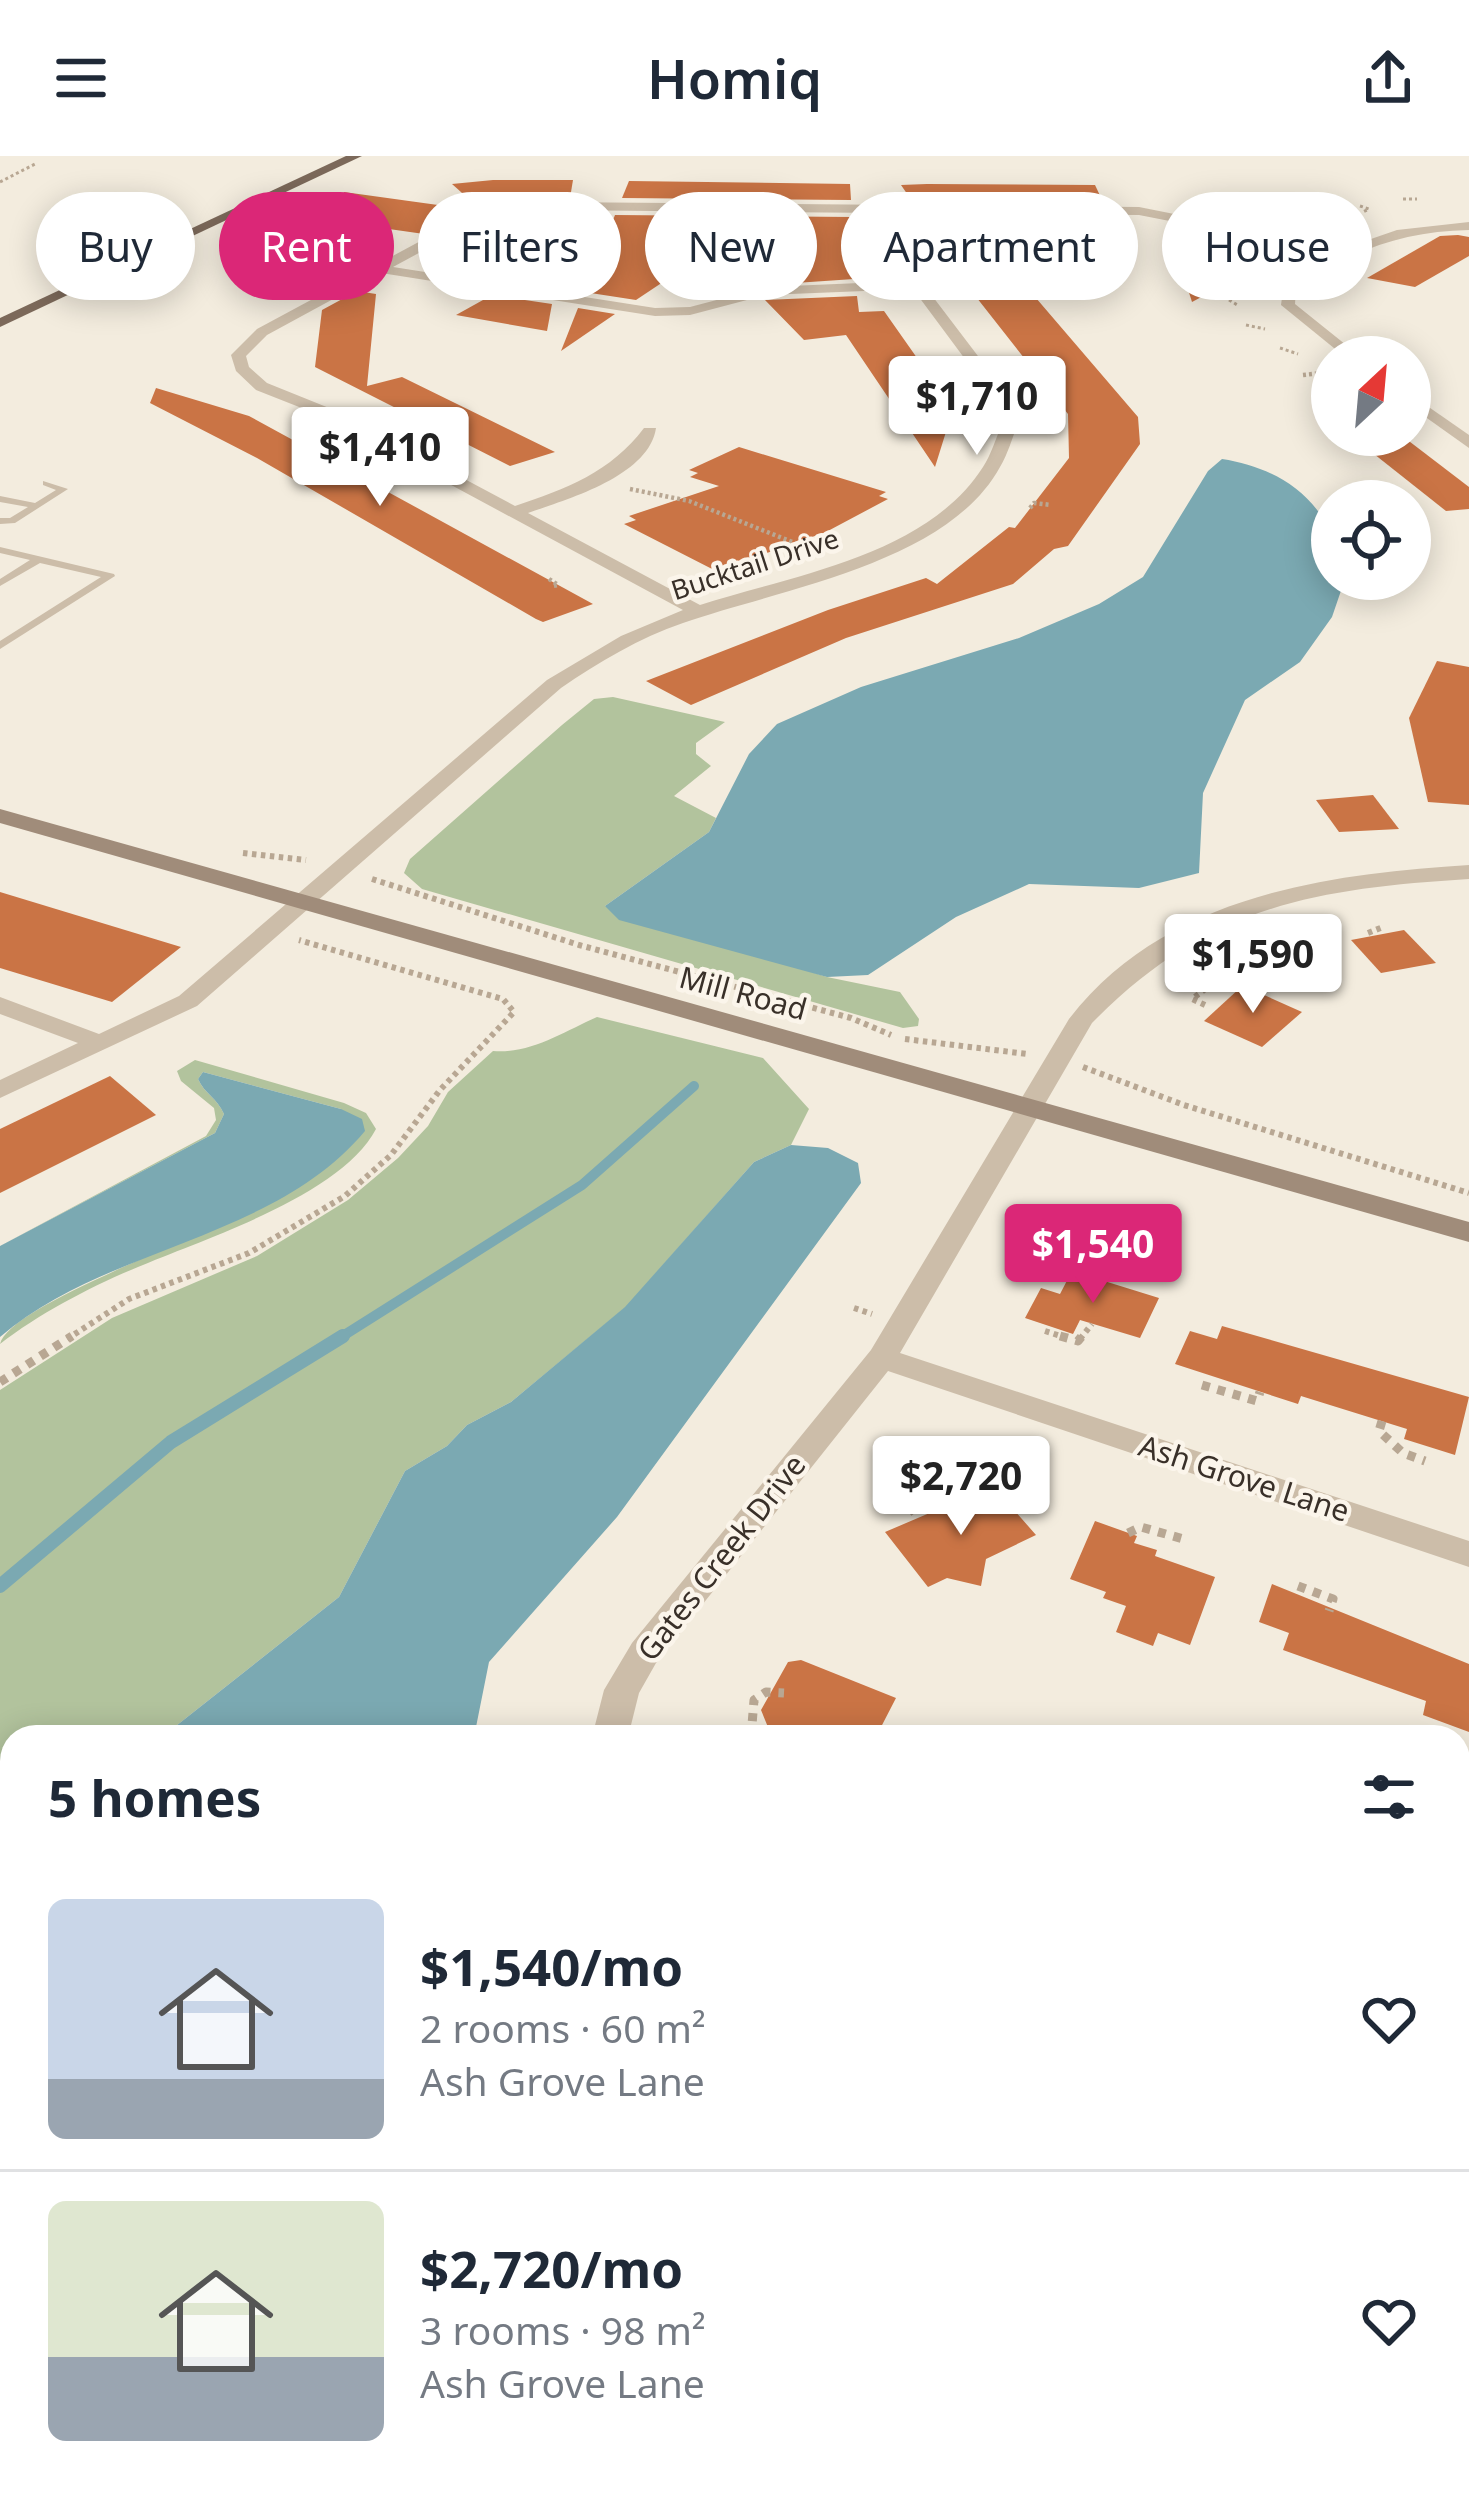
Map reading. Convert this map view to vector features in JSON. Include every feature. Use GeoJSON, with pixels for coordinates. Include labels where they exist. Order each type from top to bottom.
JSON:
{"type":"FeatureCollection","features":[{"type":"Feature","properties":{"kind":"main road"},"geometry":{"type":"LineString","coordinates":[[0,310],[332,161],[356,156]]}},
{"type":"Feature","properties":{"kind":"main road"},"geometry":{"type":"LineString","coordinates":[[0,323],[332,161]]}},
{"type":"Feature","properties":{"kind":"street"},"geometry":{"type":"LineString","coordinates":[[394,261],[460,224],[517,207],[841,209]]}},
{"type":"Feature","properties":{"kind":"street"},"geometry":{"type":"LineString","coordinates":[[1372,241],[1432,222],[1469,226]]}},
{"type":"Feature","properties":{"kind":"street"},"geometry":{"type":"LineString","coordinates":[[394,271],[655,312],[700,309],[766,291],[841,288]]}},
{"type":"Feature","properties":{"kind":"street"},"geometry":{"type":"LineString","coordinates":[[323,300],[246,343],[238,367],[249,379],[320,408],[698,611]]}},
{"type":"Feature","properties":{"kind":"street","name":"Bucktail Drive"},"geometry":{"type":"LineString","coordinates":[[0,1090],[188,1001],[554,685],[632,637],[892,548],[943,517],[992,465],[1010,424],[1004,404],[927,300]]}},
{"type":"Feature","properties":{"kind":"street"},"geometry":{"type":"LineString","coordinates":[[1288,300],[1297,314],[1326,336]]}},
{"type":"Feature","properties":{"kind":"street"},"geometry":{"type":"LineString","coordinates":[[1431,415],[1469,443]]}},
{"type":"Feature","properties":{"kind":"street"},"geometry":{"type":"LineString","coordinates":[[513,512],[601,479],[636,453],[650,431]]}},
{"type":"Feature","properties":{"kind":"street","name":"Mill Road"},"geometry":{"type":"LineString","coordinates":[[0,816],[1469,1232]]}},
{"type":"Feature","properties":{"kind":"street","name":"Gates Creek Drive"},"geometry":{"type":"LineString","coordinates":[[613,1725],[622,1690],[644,1653],[882,1358],[1082,1019],[1112,984],[1192,928],[1301,890],[1469,872]]}},
{"type":"Feature","properties":{"kind":"street"},"geometry":{"type":"LineString","coordinates":[[0,1005],[100,1042]]}},
{"type":"Feature","properties":{"kind":"street","name":"Ash Grove Lane"},"geometry":{"type":"LineString","coordinates":[[882,1358],[1469,1554]]}},
{"type":"Feature","properties":{"kind":"lane"},"geometry":{"type":"LineString","coordinates":[[0,521],[63,489],[46,483]]}},
{"type":"Feature","properties":{"kind":"lane"},"geometry":{"type":"LineString","coordinates":[[0,499],[37,506]]}},
{"type":"Feature","properties":{"kind":"lane"},"geometry":{"type":"LineString","coordinates":[[0,550],[110,576],[0,646]]}},
{"type":"Feature","properties":{"kind":"lane"},"geometry":{"type":"LineString","coordinates":[[0,583],[39,559]]}},
{"type":"Feature","properties":{"kind":"path"},"geometry":{"type":"LineString","coordinates":[[0,182],[37,163]]}},
{"type":"Feature","properties":{"kind":"path"},"geometry":{"type":"LineString","coordinates":[[1403,199],[1417,200]]}},
{"type":"Feature","properties":{"kind":"path"},"geometry":{"type":"LineString","coordinates":[[1229,300],[1239,306]]}},
{"type":"Feature","properties":{"kind":"path"},"geometry":{"type":"LineString","coordinates":[[1246,326],[1265,329]]}},
{"type":"Feature","properties":{"kind":"path"},"geometry":{"type":"LineString","coordinates":[[1280,348],[1298,354]]}},
{"type":"Feature","properties":{"kind":"path"},"geometry":{"type":"LineString","coordinates":[[1028,372],[1059,380]]}},
{"type":"Feature","properties":{"kind":"path"},"geometry":{"type":"LineString","coordinates":[[1303,374],[1311,374]]}},
{"type":"Feature","properties":{"kind":"path"},"geometry":{"type":"LineString","coordinates":[[630,489],[688,500],[810,549]]}},
{"type":"Feature","properties":{"kind":"path"},"geometry":{"type":"LineString","coordinates":[[1030,508],[1034,503],[1052,506]]}},
{"type":"Feature","properties":{"kind":"path"},"geometry":{"type":"LineString","coordinates":[[362,873],[411,894],[851,1018],[905,1039],[1032,1054]]}},
{"type":"Feature","properties":{"kind":"path"},"geometry":{"type":"LineString","coordinates":[[1368,932],[1383,927]]}},
{"type":"Feature","properties":{"kind":"path"},"geometry":{"type":"LineString","coordinates":[[0,1382],[129,1299],[249,1253],[345,1196],[392,1155],[440,1090],[514,1012],[503,999],[288,937]]}},
{"type":"Feature","properties":{"kind":"path"},"geometry":{"type":"LineString","coordinates":[[1205,1005],[1192,999],[1212,984]]}},
{"type":"Feature","properties":{"kind":"path"},"geometry":{"type":"LineString","coordinates":[[1081,1066],[1184,1105],[1469,1192]]}},
{"type":"Feature","properties":{"kind":"path"},"geometry":{"type":"LineString","coordinates":[[854,1308],[874,1314]]}},
{"type":"Feature","properties":{"kind":"path"},"geometry":{"type":"LineString","coordinates":[[1046,1331],[1078,1341],[1092,1324]]}},
{"type":"Feature","properties":{"kind":"path"},"geometry":{"type":"LineString","coordinates":[[1202,1384],[1256,1401],[1260,1392]]}},
{"type":"Feature","properties":{"kind":"path"},"geometry":{"type":"LineString","coordinates":[[1382,1421],[1379,1431],[1402,1454],[1425,1461]]}},
{"type":"Feature","properties":{"kind":"path"},"geometry":{"type":"LineString","coordinates":[[915,1513],[908,1502],[912,1495],[985,1470],[1000,1474],[1024,1497]]}},
{"type":"Feature","properties":{"kind":"path"},"geometry":{"type":"LineString","coordinates":[[1128,1533],[1141,1528],[1187,1540]]}},
{"type":"Feature","properties":{"kind":"path"},"geometry":{"type":"LineString","coordinates":[[1298,1586],[1333,1599],[1329,1611]]}},
{"type":"Feature","properties":{"kind":"path"},"geometry":{"type":"LineString","coordinates":[[752,1725],[754,1700],[766,1692],[784,1693]]}},
{"type":"Feature","properties":{"kind":"green space"},"geometry":{"type":"Polygon","coordinates":[[[613,697],[725,722],[696,743],[696,754],[711,766],[674,796],[716,818],[709,832],[605,906],[827,977],[900,992],[919,1019],[918,1026],[903,1028],[422,889],[404,873],[410,859],[562,725],[594,699],[613,697]]]}},
{"type":"Feature","properties":{"kind":"green space"},"geometry":{"type":"Polygon","coordinates":[[[597,1017],[763,1058],[809,1109],[791,1145],[754,1162],[626,1307],[511,1402],[467,1425],[447,1446],[405,1471],[339,1597],[177,1725],[0,1725],[0,1390],[112,1318],[257,1256],[348,1200],[398,1158],[428,1126],[448,1092],[493,1051],[534,1046],[597,1017]]]}},
{"type":"Feature","properties":{"kind":"green space"},"geometry":{"type":"Polygon","coordinates":[[[195,1060],[344,1103],[366,1113],[376,1129],[358,1153],[302,1195],[85,1292],[0,1344],[14,1326],[46,1305],[243,1214],[317,1169],[341,1109],[203,1072],[198,1079],[224,1114],[215,1133],[0,1246],[206,1136],[216,1120],[214,1108],[181,1081],[177,1071],[195,1060]]]}},
{"type":"Feature","properties":{"kind":"water"},"geometry":{"type":"Polygon","coordinates":[[[1222,459],[1255,467],[1285,481],[1311,502],[1311,600],[1338,600],[1332,617],[1300,662],[1245,700],[1203,793],[1199,873],[1139,888],[1029,884],[956,917],[868,975],[827,977],[619,920],[605,906],[709,832],[749,754],[777,724],[861,687],[1019,638],[1099,604],[1143,577],[1208,471],[1222,459]]]}},
{"type":"Feature","properties":{"kind":"water"},"geometry":{"type":"Polygon","coordinates":[[[203,1072],[341,1109],[362,1119],[365,1131],[327,1168],[284,1197],[89,1282],[0,1337],[0,1246],[215,1133],[224,1114],[198,1079],[203,1072]]]}},
{"type":"Feature","properties":{"kind":"water"},"geometry":{"type":"Polygon","coordinates":[[[791,1145],[828,1148],[858,1163],[861,1183],[617,1517],[489,1662],[476,1725],[177,1725],[339,1597],[405,1471],[447,1446],[467,1425],[511,1402],[625,1307],[754,1162],[791,1145]]]}},
{"type":"Feature","properties":{"kind":"building"},"geometry":{"type":"Polygon","coordinates":[[[573,180],[571,192],[461,192],[452,184],[573,180]]]}},
{"type":"Feature","properties":{"kind":"building"},"geometry":{"type":"Polygon","coordinates":[[[629,181],[850,184],[850,192],[841,192],[841,200],[817,200],[817,192],[645,192],[645,198],[622,198],[629,181]]]}},
{"type":"Feature","properties":{"kind":"building"},"geometry":{"type":"Polygon","coordinates":[[[901,185],[1095,185],[1098,192],[906,192],[901,185]]]}},
{"type":"Feature","properties":{"kind":"building"},"geometry":{"type":"Polygon","coordinates":[[[394,199],[418,202],[418,233],[394,230],[394,199]]]}},
{"type":"Feature","properties":{"kind":"building"},"geometry":{"type":"Polygon","coordinates":[[[621,215],[645,215],[645,294],[636,300],[621,298],[621,215]]]}},
{"type":"Feature","properties":{"kind":"building"},"geometry":{"type":"Polygon","coordinates":[[[817,217],[841,217],[841,280],[817,282],[817,217]]]}},
{"type":"Feature","properties":{"kind":"building"},"geometry":{"type":"Polygon","coordinates":[[[1440,236],[1469,237],[1469,256],[1415,287],[1372,279],[1372,275],[1440,236]]]}},
{"type":"Feature","properties":{"kind":"building"},"geometry":{"type":"Polygon","coordinates":[[[340,300],[375,300],[367,386],[402,377],[555,452],[510,466],[315,367],[322,310],[340,300]]]}},
{"type":"Feature","properties":{"kind":"building"},"geometry":{"type":"Polygon","coordinates":[[[483,300],[552,304],[547,331],[456,315],[483,300]]]}},
{"type":"Feature","properties":{"kind":"building"},"geometry":{"type":"Polygon","coordinates":[[[765,300],[858,300],[859,312],[884,311],[948,402],[942,402],[950,419],[935,467],[846,335],[804,340],[765,300]]]}},
{"type":"Feature","properties":{"kind":"building"},"geometry":{"type":"Polygon","coordinates":[[[978,300],[1038,300],[1138,417],[1140,444],[1068,546],[1054,549],[1013,584],[846,638],[691,705],[646,681],[828,610],[926,578],[937,584],[1009,527],[1015,528],[1069,458],[1068,414],[978,300]]]}},
{"type":"Feature","properties":{"kind":"building"},"geometry":{"type":"Polygon","coordinates":[[[578,308],[615,314],[561,351],[578,308]]]}},
{"type":"Feature","properties":{"kind":"building"},"geometry":{"type":"Polygon","coordinates":[[[156,388],[249,416],[593,604],[543,622],[536,619],[257,458],[150,403],[156,388]]]}},
{"type":"Feature","properties":{"kind":"building"},"geometry":{"type":"Polygon","coordinates":[[[739,447],[886,492],[879,496],[888,499],[826,532],[716,571],[624,524],[636,520],[629,516],[719,486],[690,477],[698,473],[689,470],[739,447]]]}},
{"type":"Feature","properties":{"kind":"building"},"geometry":{"type":"Polygon","coordinates":[[[1377,456],[1428,456],[1469,487],[1469,509],[1446,511],[1431,499],[1431,480],[1407,480],[1377,456]]]}},
{"type":"Feature","properties":{"kind":"building"},"geometry":{"type":"Polygon","coordinates":[[[1437,661],[1469,667],[1469,805],[1428,802],[1409,718],[1437,661]]]}},
{"type":"Feature","properties":{"kind":"building"},"geometry":{"type":"Polygon","coordinates":[[[1373,795],[1399,829],[1339,832],[1316,800],[1373,795]]]}},
{"type":"Feature","properties":{"kind":"building"},"geometry":{"type":"Polygon","coordinates":[[[0,892],[181,947],[112,1002],[0,968],[0,892]]]}},
{"type":"Feature","properties":{"kind":"building"},"geometry":{"type":"Polygon","coordinates":[[[1404,930],[1436,963],[1381,973],[1351,940],[1404,930]]]}},
{"type":"Feature","properties":{"kind":"building"},"geometry":{"type":"Polygon","coordinates":[[[1241,987],[1302,1012],[1262,1047],[1204,1021],[1241,987]]]}},
{"type":"Feature","properties":{"kind":"building"},"geometry":{"type":"Polygon","coordinates":[[[110,1076],[156,1115],[0,1193],[0,1129],[110,1076]]]}},
{"type":"Feature","properties":{"kind":"building"},"geometry":{"type":"Polygon","coordinates":[[[1072,1271],[1159,1298],[1140,1338],[1080,1320],[1073,1334],[1025,1318],[1041,1288],[1060,1294],[1072,1271]]]}},
{"type":"Feature","properties":{"kind":"building"},"geometry":{"type":"Polygon","coordinates":[[[1222,1326],[1469,1397],[1455,1455],[1404,1439],[1407,1429],[1301,1396],[1298,1404],[1175,1364],[1190,1331],[1217,1339],[1222,1326]]]}},
{"type":"Feature","properties":{"kind":"building"},"geometry":{"type":"Polygon","coordinates":[[[993,1486],[1036,1535],[986,1559],[981,1586],[947,1578],[928,1587],[885,1532],[993,1486]]]}},
{"type":"Feature","properties":{"kind":"building"},"geometry":{"type":"Polygon","coordinates":[[[1095,1521],[1137,1536],[1134,1543],[1157,1550],[1155,1556],[1215,1577],[1190,1645],[1158,1633],[1153,1646],[1116,1632],[1126,1606],[1103,1598],[1106,1592],[1070,1579],[1095,1521]]]}},
{"type":"Feature","properties":{"kind":"building"},"geometry":{"type":"Polygon","coordinates":[[[1272,1584],[1469,1664],[1469,1725],[1450,1725],[1423,1715],[1426,1701],[1283,1650],[1289,1633],[1259,1622],[1272,1584]]]}},
{"type":"Feature","properties":{"kind":"building"},"geometry":{"type":"Polygon","coordinates":[[[801,1660],[896,1698],[882,1725],[767,1725],[761,1710],[788,1662],[801,1660]]]}},
{"type":"Feature","properties":{"kind":"waterway"},"geometry":{"type":"LineString","coordinates":[[338,1339],[582,1185],[694,1086]]}},
{"type":"Feature","properties":{"kind":"waterway"},"geometry":{"type":"LineString","coordinates":[[0,1586],[171,1442],[343,1336]]}}]}
